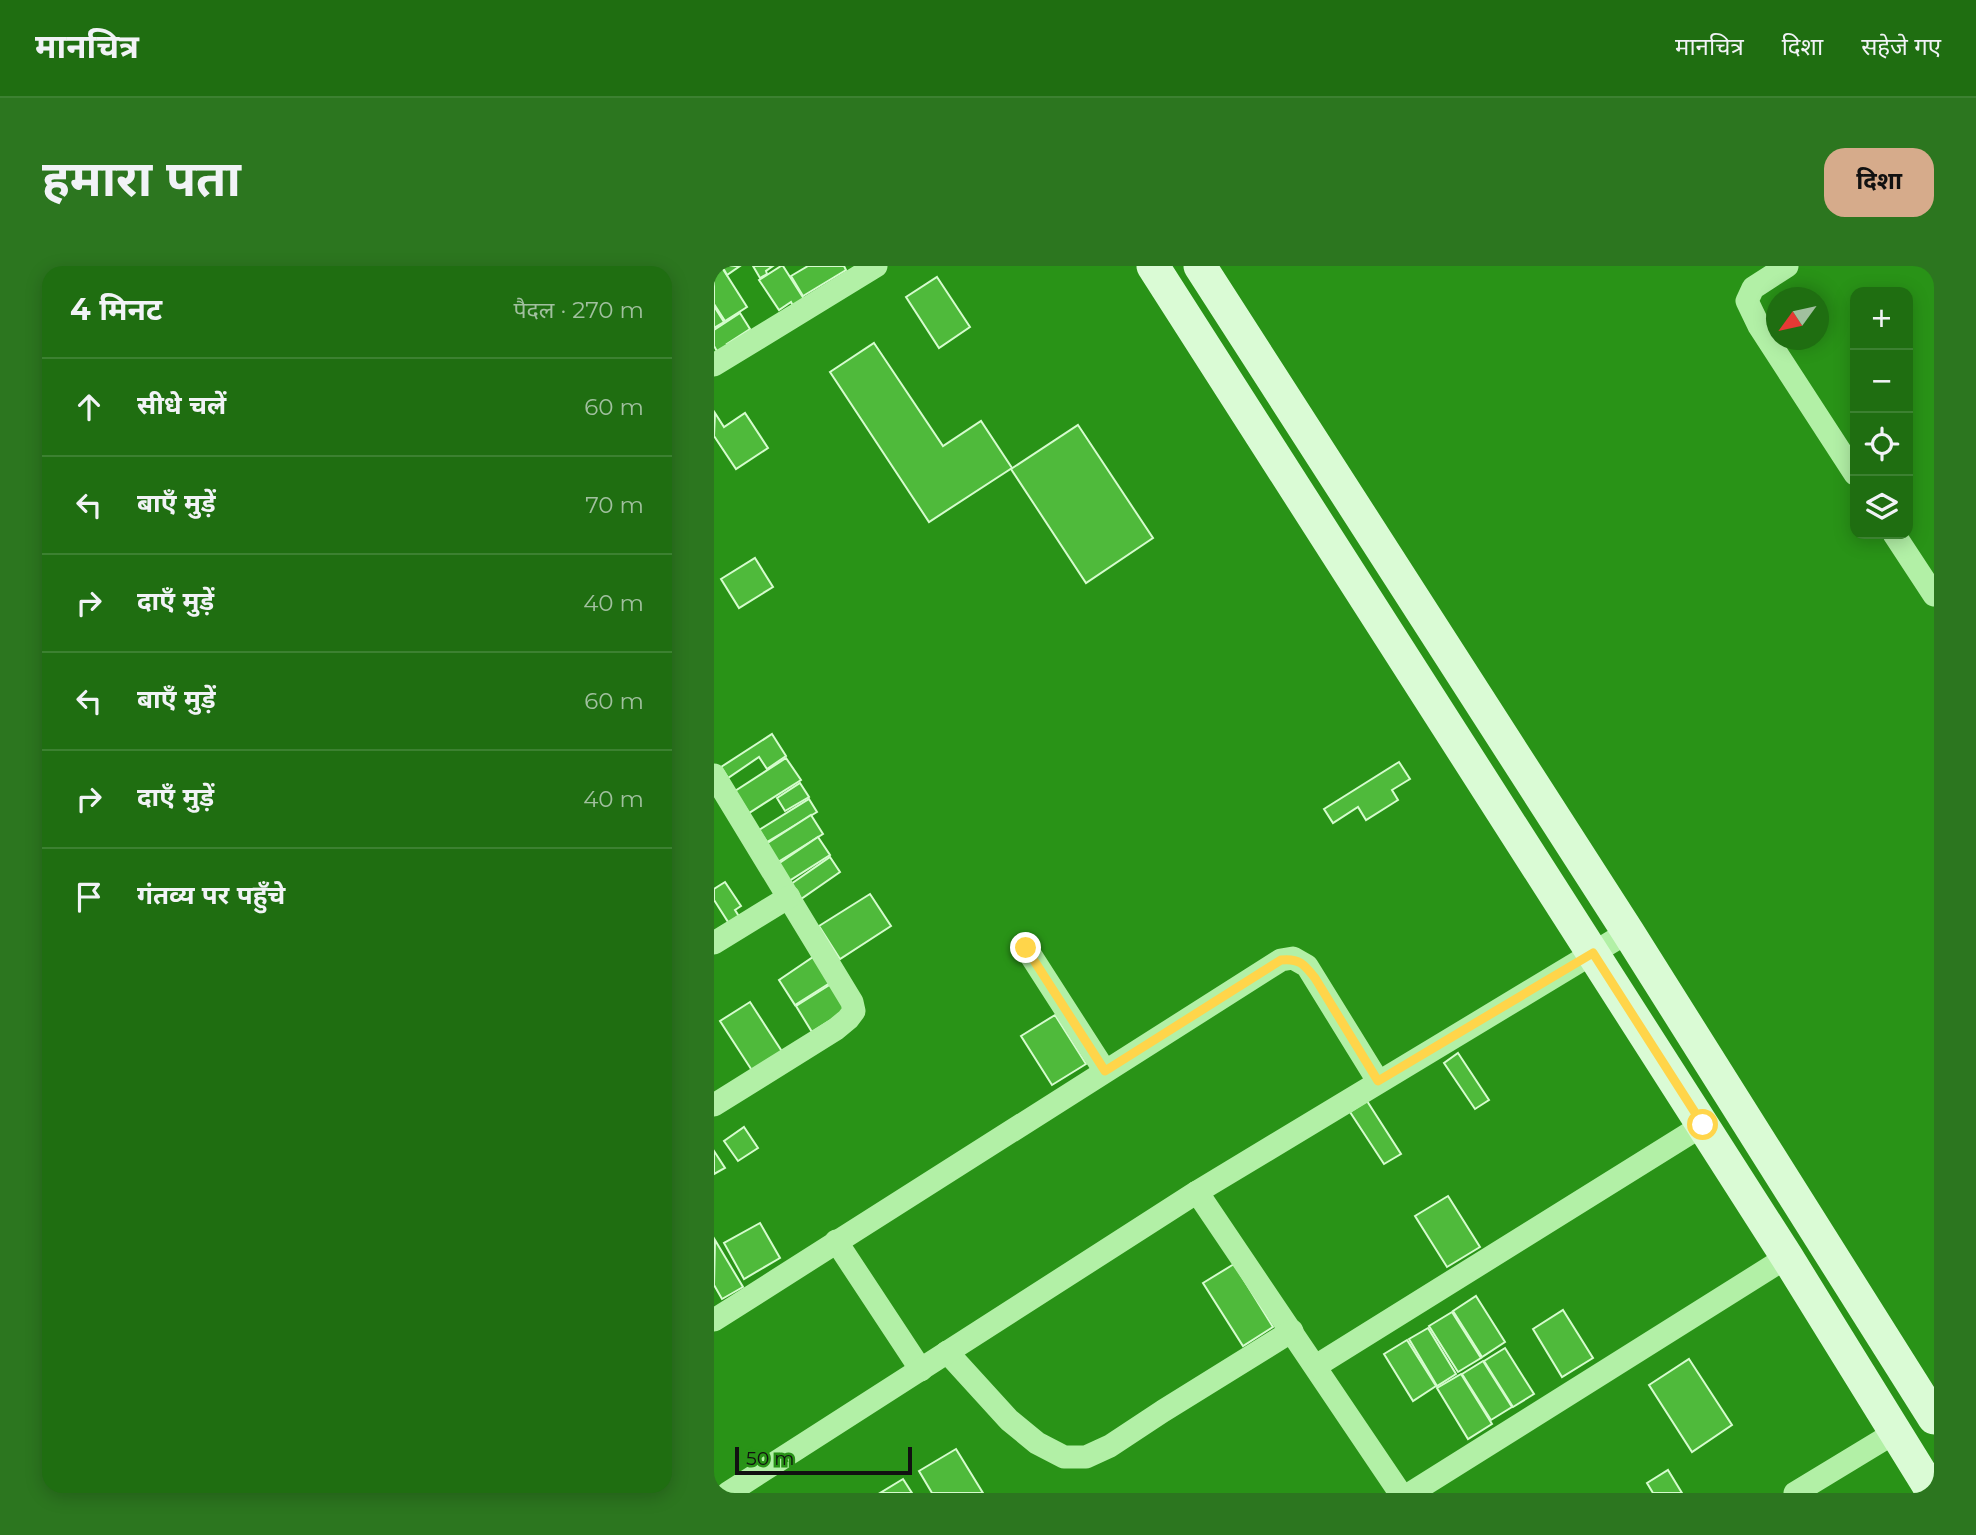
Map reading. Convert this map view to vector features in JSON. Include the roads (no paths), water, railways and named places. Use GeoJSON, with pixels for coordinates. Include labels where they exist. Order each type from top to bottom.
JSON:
{"type":"FeatureCollection","features":[{"type":"Feature","properties":{"kind":"main road"},"geometry":{"type":"LineString","coordinates":[[1153,266],[1787,1257],[1933,1493]]}},
{"type":"Feature","properties":{"kind":"main road"},"geometry":{"type":"LineString","coordinates":[[1200,266],[1628,932],[1934,1418]]}},
{"type":"Feature","properties":{"kind":"street"},"geometry":{"type":"LineString","coordinates":[[714,365],[876,266]]}},
{"type":"Feature","properties":{"kind":"street"},"geometry":{"type":"LineString","coordinates":[[1787,266],[1753,288],[1747,301],[1759,326],[1850,466]]}},
{"type":"Feature","properties":{"kind":"street"},"geometry":{"type":"LineString","coordinates":[[1897,539],[1932,589]]}},
{"type":"Feature","properties":{"kind":"street"},"geometry":{"type":"LineString","coordinates":[[714,775],[852,1002],[854,1011],[836,1029],[714,1105]]}},
{"type":"Feature","properties":{"kind":"street"},"geometry":{"type":"LineString","coordinates":[[714,943],[789,897]]}},
{"type":"Feature","properties":{"kind":"street"},"geometry":{"type":"LineString","coordinates":[[728,1493],[1197,1192],[1628,932]]}},
{"type":"Feature","properties":{"kind":"street"},"geometry":{"type":"LineString","coordinates":[[1026,948],[1105,1071]]}},
{"type":"Feature","properties":{"kind":"street"},"geometry":{"type":"LineString","coordinates":[[714,1320],[1281,960],[1293,958],[1307,966],[1378,1081]]}},
{"type":"Feature","properties":{"kind":"street"},"geometry":{"type":"LineString","coordinates":[[1316,1366],[1703,1125]]}},
{"type":"Feature","properties":{"kind":"street"},"geometry":{"type":"LineString","coordinates":[[1197,1192],[1400,1493]]}},
{"type":"Feature","properties":{"kind":"street"},"geometry":{"type":"LineString","coordinates":[[835,1241],[921,1370]]}},
{"type":"Feature","properties":{"kind":"street"},"geometry":{"type":"LineString","coordinates":[[1411,1493],[1787,1257]]}},
{"type":"Feature","properties":{"kind":"street"},"geometry":{"type":"LineString","coordinates":[[947,1352],[1009,1420],[1037,1443],[1064,1457],[1086,1457],[1110,1446],[1292,1331]]}},
{"type":"Feature","properties":{"kind":"street"},"geometry":{"type":"LineString","coordinates":[[1795,1493],[1895,1433]]}}]}
